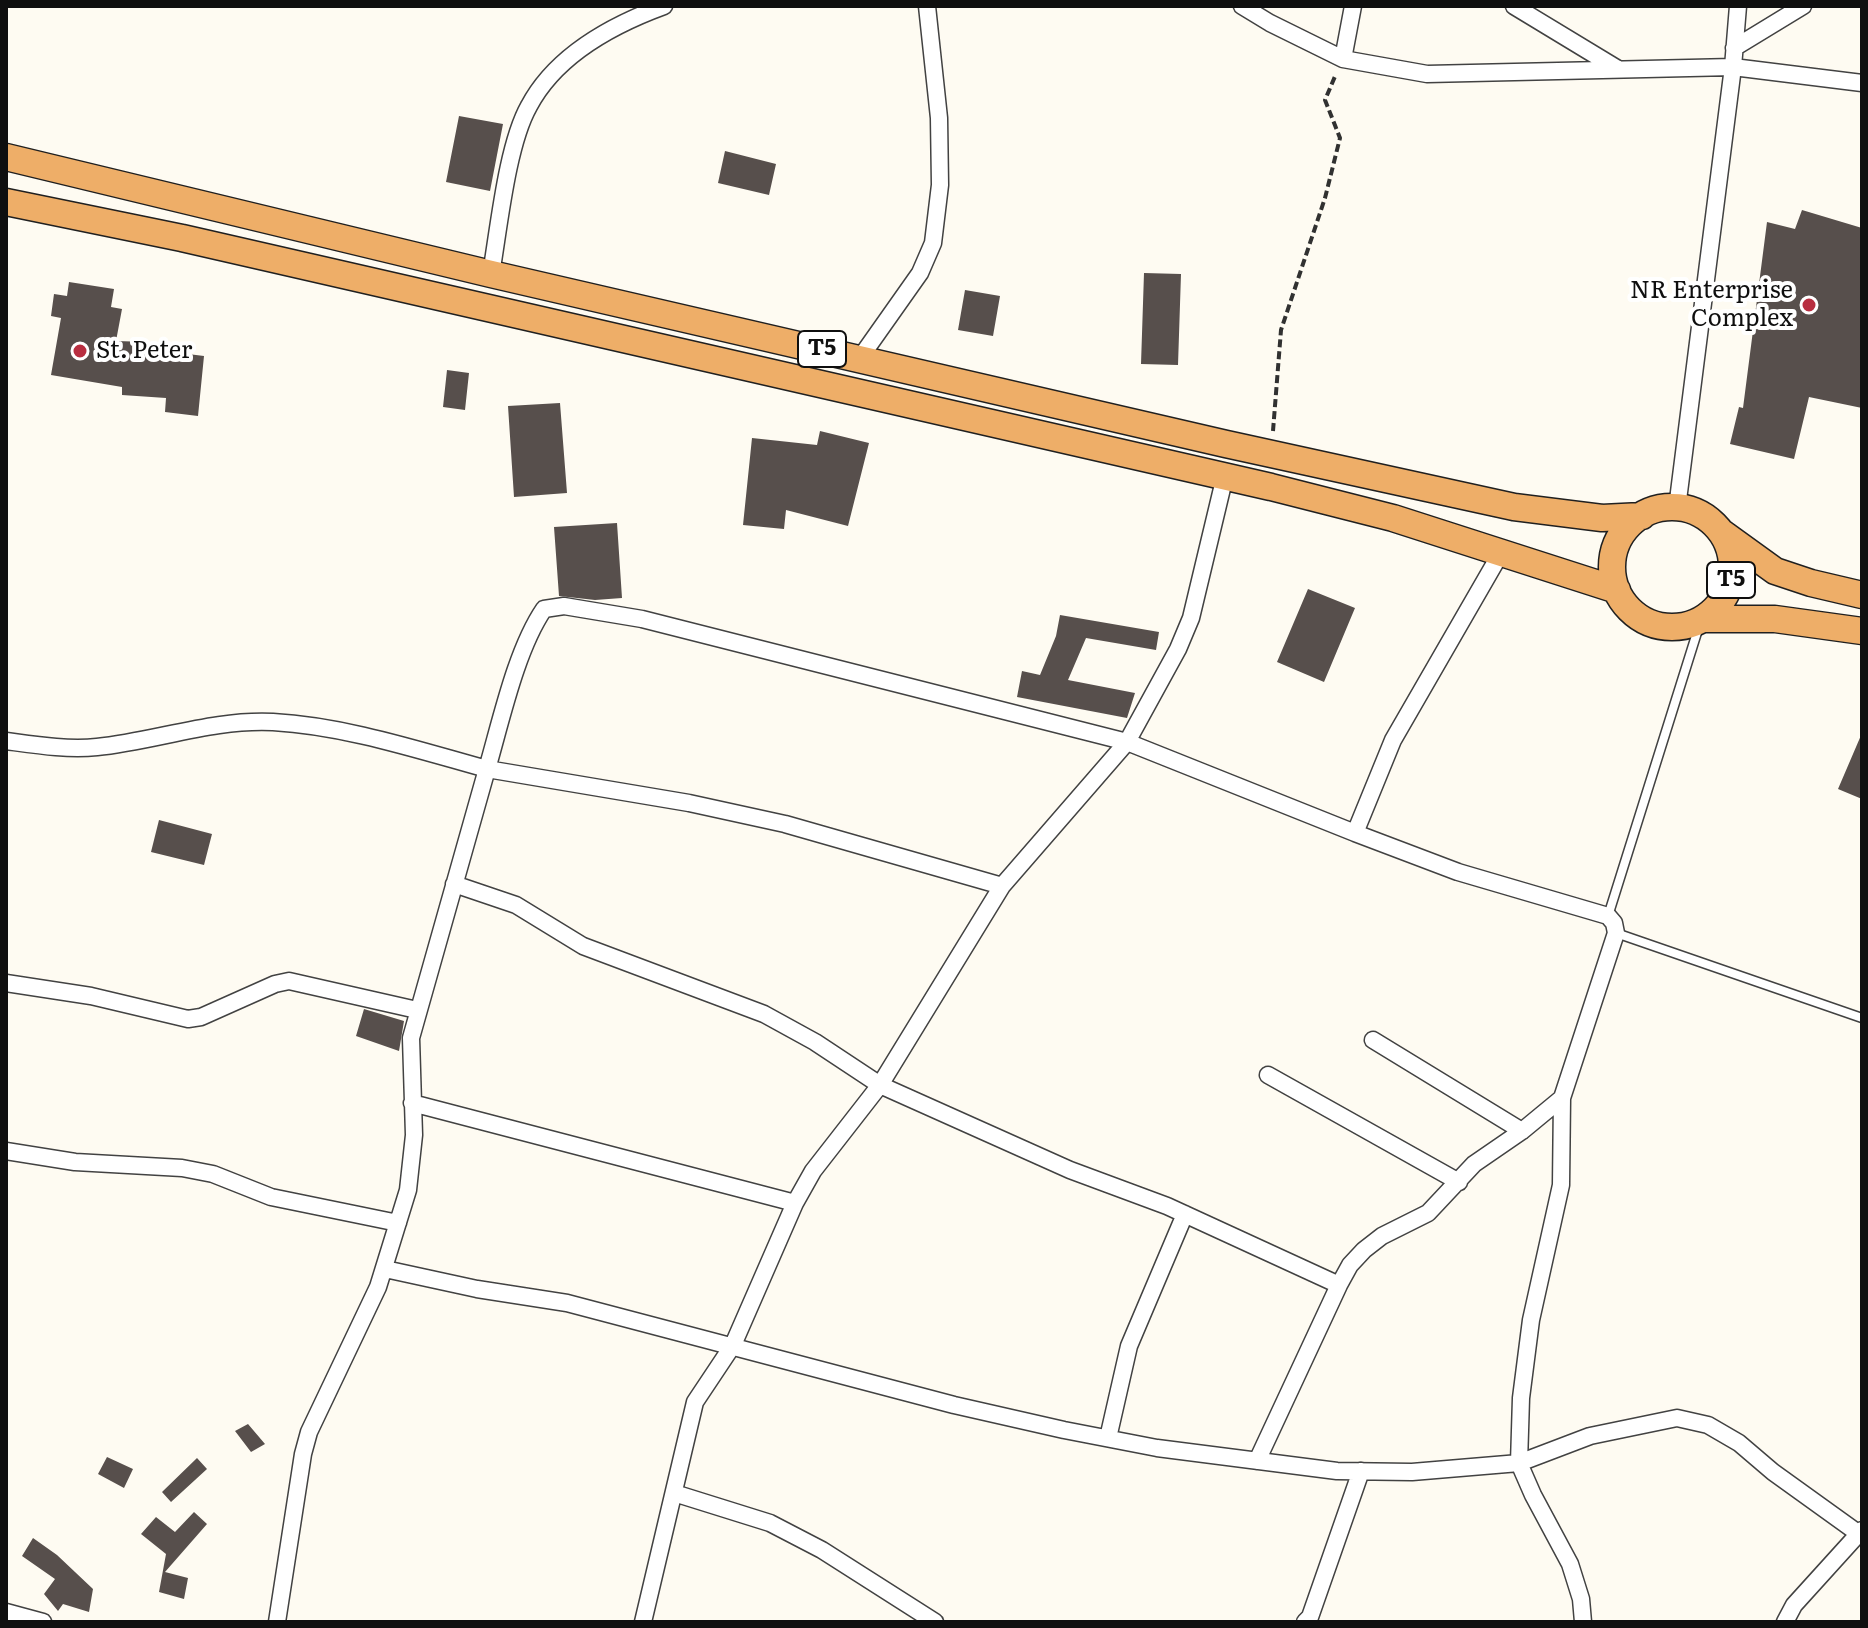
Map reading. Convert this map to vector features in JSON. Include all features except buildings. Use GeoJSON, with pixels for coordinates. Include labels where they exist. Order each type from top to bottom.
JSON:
{"type":"FeatureCollection","features":[{"type":"Feature","properties":{"kind":"highway","name":"T5"},"geometry":{"type":"LineString","coordinates":[[6,157],[491,274],[1514,507],[1602,518],[1642,516],[1653,510],[1677,508],[1706,518],[1775,571],[1862,595]]}},
{"type":"Feature","properties":{"kind":"highway","name":"T5"},"geometry":{"type":"LineString","coordinates":[[6,202],[182,238],[1225,476],[1393,518],[1617,590],[1631,610],[1653,623],[1678,626],[1702,619],[1775,619],[1862,631]]}},
{"type":"Feature","properties":{"kind":"highway"},"geometry":{"type":"LineString","coordinates":[[1617,590],[1612,568],[1618,542],[1642,516]]}},
{"type":"Feature","properties":{"kind":"highway","name":"T5"},"geometry":{"type":"LineString","coordinates":[[1702,619],[1720,603],[1731,580],[1731,555],[1721,532]]}},
{"type":"Feature","properties":{"kind":"street"},"geometry":{"type":"LineString","coordinates":[[491,274],[517,133],[534,97],[568,60],[597,38],[628,20],[664,6]]}},
{"type":"Feature","properties":{"kind":"street"},"geometry":{"type":"LineString","coordinates":[[860,358],[920,273],[933,243],[940,185],[939,118],[927,6]]}},
{"type":"Feature","properties":{"kind":"street"},"geometry":{"type":"LineString","coordinates":[[1242,6],[1343,59],[1427,74],[1733,67],[1862,83]]}},
{"type":"Feature","properties":{"kind":"street"},"geometry":{"type":"LineString","coordinates":[[1343,59],[1353,6]]}},
{"type":"Feature","properties":{"kind":"street"},"geometry":{"type":"LineString","coordinates":[[1514,6],[1618,69]]}},
{"type":"Feature","properties":{"kind":"street"},"geometry":{"type":"LineString","coordinates":[[1677,508],[1738,6]]}},
{"type":"Feature","properties":{"kind":"street"},"geometry":{"type":"LineString","coordinates":[[1734,48],[1803,6]]}},
{"type":"Feature","properties":{"kind":"street"},"geometry":{"type":"LineString","coordinates":[[643,1622],[695,1402],[733,1345],[795,1203],[813,1171],[880,1085],[1002,886],[1127,742],[1178,649],[1191,618],[1225,476]]}},
{"type":"Feature","properties":{"kind":"street"},"geometry":{"type":"LineString","coordinates":[[1355,833],[1393,740],[1502,551]]}},
{"type":"Feature","properties":{"kind":"street"},"geometry":{"type":"LineString","coordinates":[[277,1622],[309,1432],[349,1352],[385,1269],[408,1190],[414,1135],[411,1038],[417,1010],[527,643],[544,609],[552,606],[594,609],[642,619],[1127,742],[1458,872],[1608,916],[1614,923],[1616,933],[1562,1098],[1561,1185],[1531,1320],[1521,1398],[1519,1463],[1570,1564],[1581,1599],[1583,1622]]}},
{"type":"Feature","properties":{"kind":"street"},"geometry":{"type":"LineString","coordinates":[[6,741],[64,748],[97,747],[193,730],[272,722],[325,729],[487,769],[689,803],[785,824],[1002,886]]}},
{"type":"Feature","properties":{"kind":"street"},"geometry":{"type":"LineString","coordinates":[[454,884],[516,905],[583,946],[776,1020],[880,1085],[1070,1170],[1185,1214],[1339,1285]]}},
{"type":"Feature","properties":{"kind":"street"},"geometry":{"type":"LineString","coordinates":[[6,983],[91,996],[188,1019],[201,1017],[275,984],[289,981],[417,1010]]}},
{"type":"Feature","properties":{"kind":"street"},"geometry":{"type":"LineString","coordinates":[[1373,1040],[1522,1131]]}},
{"type":"Feature","properties":{"kind":"street"},"geometry":{"type":"LineString","coordinates":[[1268,1075],[1459,1182]]}},
{"type":"Feature","properties":{"kind":"street"},"geometry":{"type":"LineString","coordinates":[[1257,1461],[1339,1285],[1364,1250],[1382,1236],[1428,1213],[1474,1164],[1522,1131],[1562,1098]]}},
{"type":"Feature","properties":{"kind":"street"},"geometry":{"type":"LineString","coordinates":[[412,1103],[795,1203]]}},
{"type":"Feature","properties":{"kind":"street"},"geometry":{"type":"LineString","coordinates":[[6,1151],[75,1162],[182,1168],[213,1174],[271,1197],[398,1223]]}},
{"type":"Feature","properties":{"kind":"street"},"geometry":{"type":"LineString","coordinates":[[1108,1438],[1129,1346],[1185,1214]]}},
{"type":"Feature","properties":{"kind":"street"},"geometry":{"type":"LineString","coordinates":[[385,1269],[477,1289],[567,1303],[954,1405],[1108,1438],[1337,1471],[1412,1472],[1519,1463],[1590,1436],[1677,1418],[1708,1425],[1739,1443],[1773,1472],[1861,1533],[1794,1605],[1785,1622]]}},
{"type":"Feature","properties":{"kind":"street"},"geometry":{"type":"LineString","coordinates":[[1312,1620],[1361,1471]]}},
{"type":"Feature","properties":{"kind":"street"},"geometry":{"type":"LineString","coordinates":[[674,1493],[770,1523],[822,1550],[935,1622]]}},
{"type":"Feature","properties":{"kind":"street"},"geometry":{"type":"LineString","coordinates":[[6,1612],[43,1622]]}},
{"type":"Feature","properties":{"kind":"lane"},"geometry":{"type":"LineString","coordinates":[[1608,916],[1702,619]]}},
{"type":"Feature","properties":{"kind":"lane"},"geometry":{"type":"LineString","coordinates":[[1616,933],[1862,1018]]}},
{"type":"Feature","properties":{"kind":"path"},"geometry":{"type":"LineString","coordinates":[[1271,453],[1281,330],[1325,198],[1340,138],[1325,100],[1343,59]]}},
{"type":"Feature","properties":{"kind":"place","name":"NR Enterprise Complex"},"geometry":{"type":"Point","coordinates":[1809,305]}},
{"type":"Feature","properties":{"kind":"place","name":"St. Peter"},"geometry":{"type":"Point","coordinates":[80,351]}}]}
